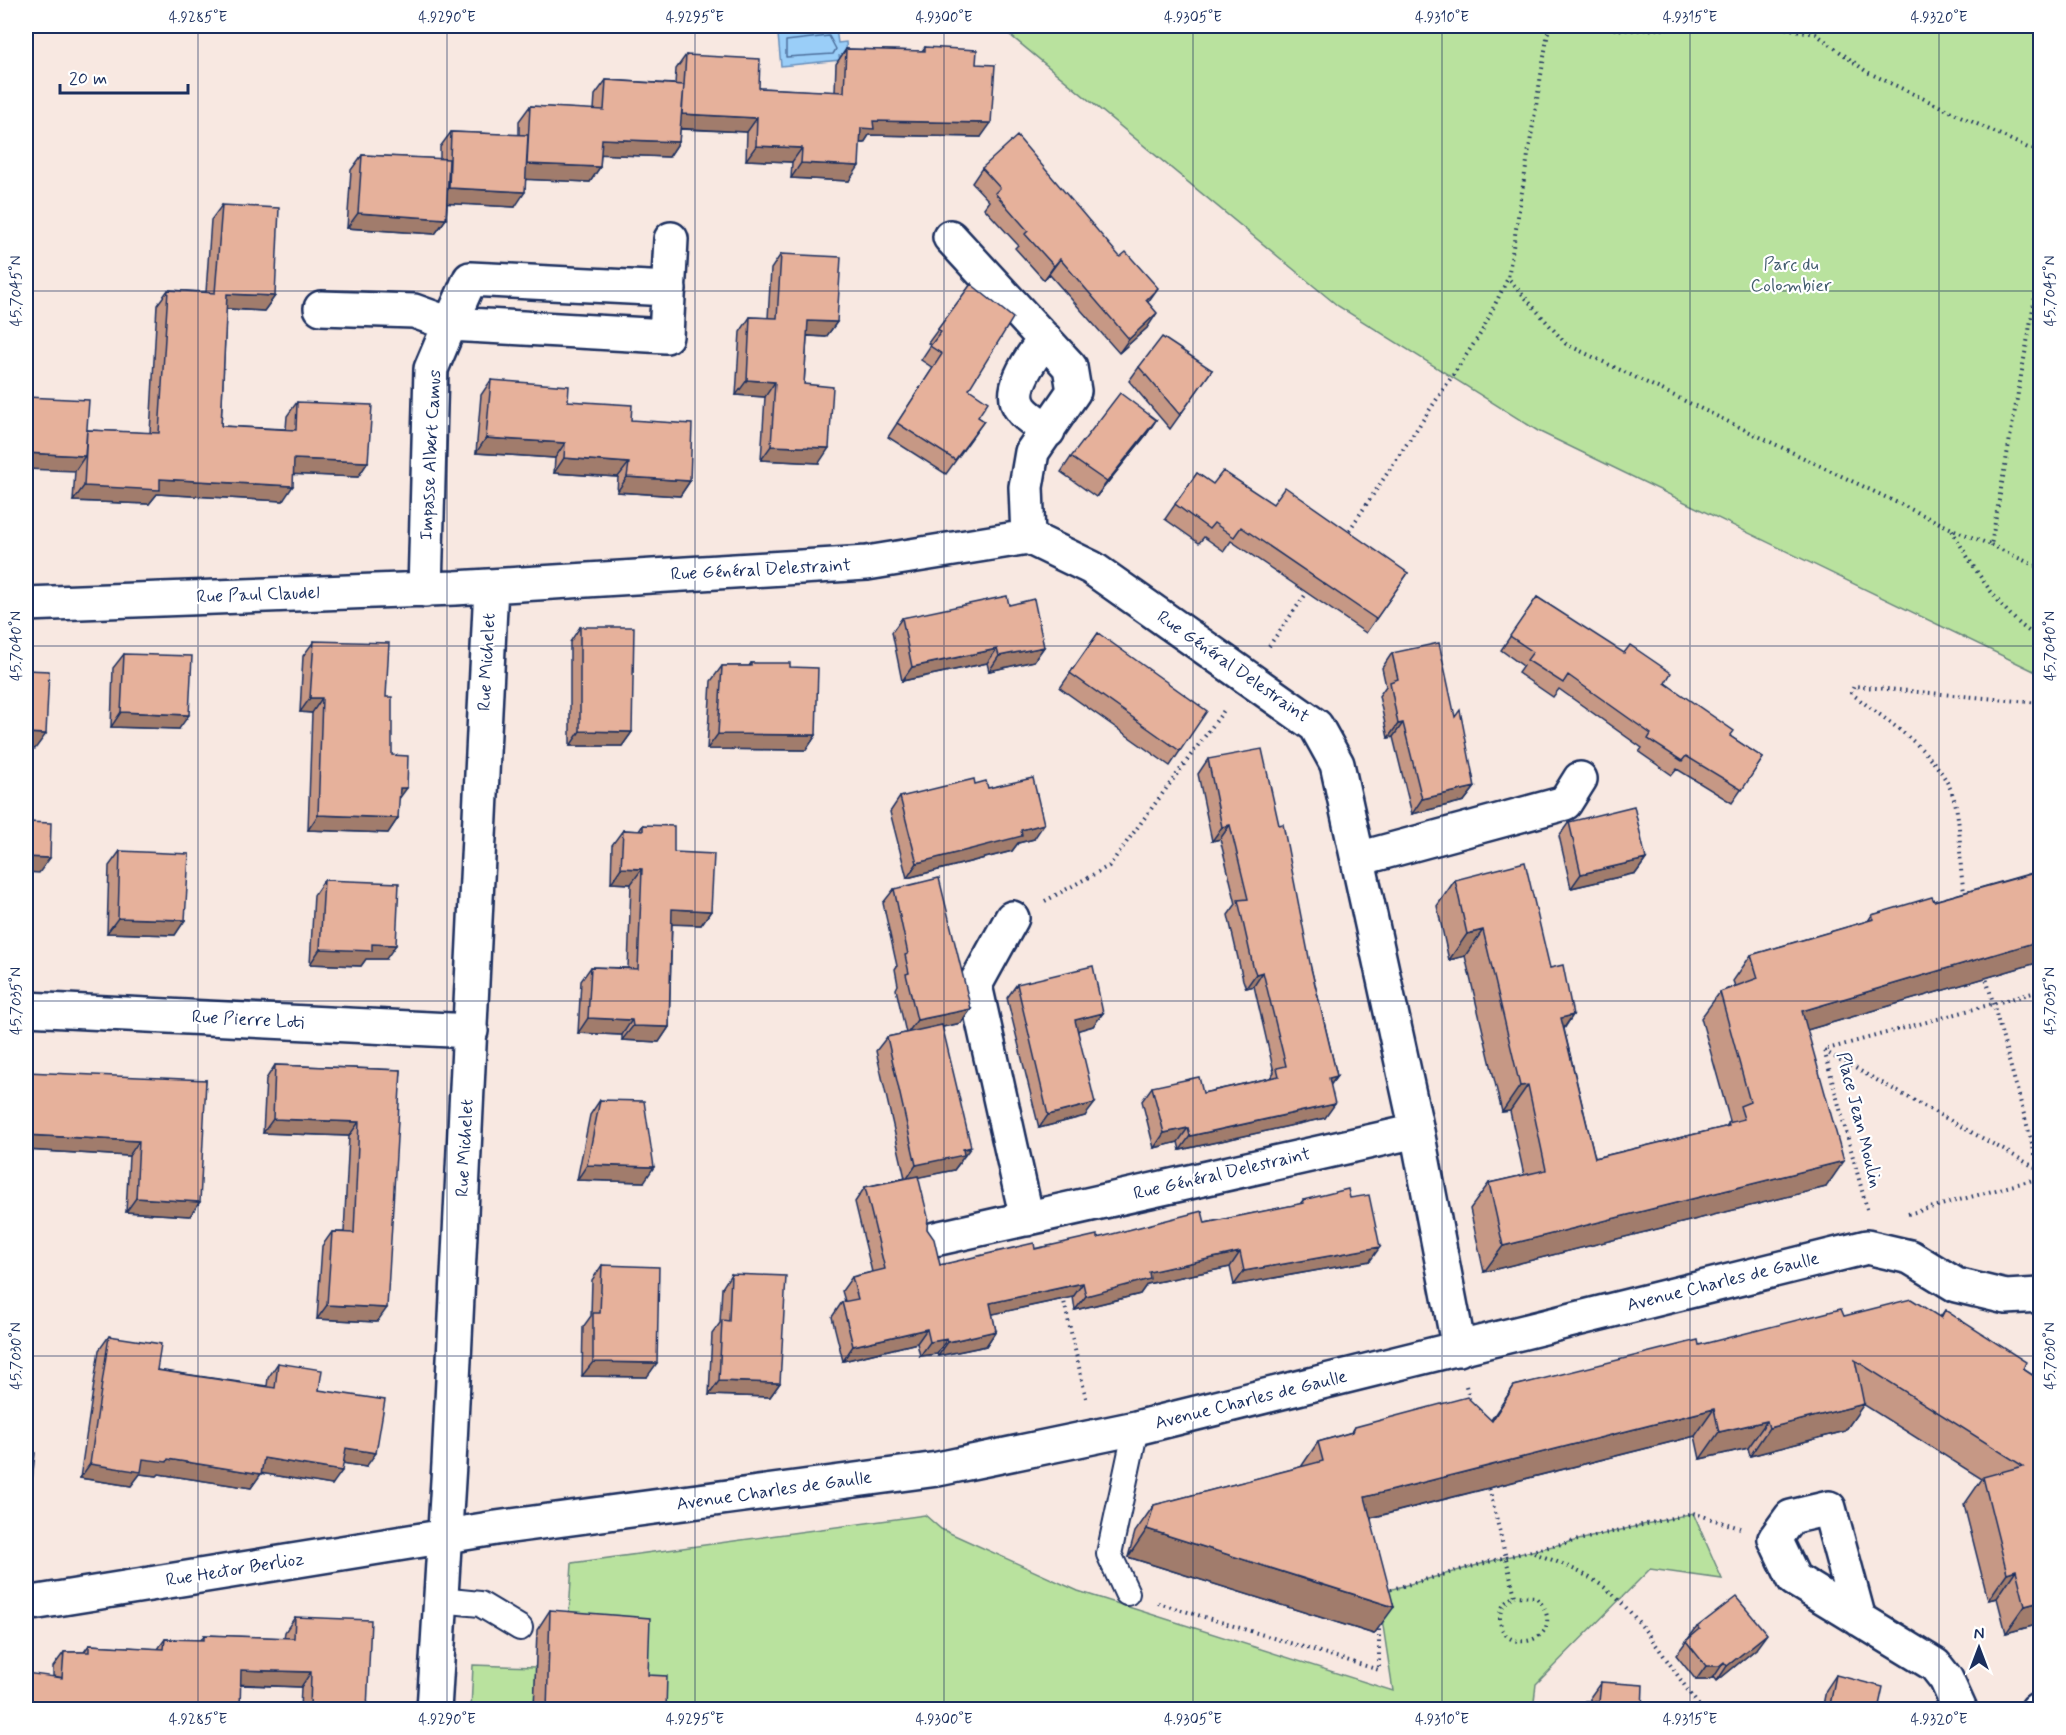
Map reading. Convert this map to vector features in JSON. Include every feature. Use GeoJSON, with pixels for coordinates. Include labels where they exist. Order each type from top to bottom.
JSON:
{"type":"FeatureCollection","features":[{"type":"Feature","properties":{"kind":"street"},"geometry":{"type":"LineString","coordinates":[[950,237],[1070,367],[1074,391],[1032,452],[1026,487],[1028,537]]}},
{"type":"Feature","properties":{"kind":"street"},"geometry":{"type":"LineString","coordinates":[[321,308],[414,310],[450,324],[666,336],[670,239]]}},
{"type":"Feature","properties":{"kind":"street","name":"Impasse Albert Camus"},"geometry":{"type":"LineString","coordinates":[[425,590],[431,369],[470,279],[669,289]]}},
{"type":"Feature","properties":{"kind":"street"},"geometry":{"type":"LineString","coordinates":[[1045,339],[1025,369],[1016,395],[1021,410],[1048,430]]}},
{"type":"Feature","properties":{"kind":"street","name":"Rue Général Delestraint"},"geometry":{"type":"LineString","coordinates":[[491,586],[867,563],[1028,537],[1092,568],[1316,726],[1337,764],[1417,1131],[1458,1348]]}},
{"type":"Feature","properties":{"kind":"street","name":"Rue Paul Claudel"},"geometry":{"type":"LineString","coordinates":[[26,604],[491,586]]}},
{"type":"Feature","properties":{"kind":"street","name":"Rue Michelet"},"geometry":{"type":"LineString","coordinates":[[434,1710],[471,1031],[491,586]]}},
{"type":"Feature","properties":{"kind":"street"},"geometry":{"type":"LineString","coordinates":[[1358,859],[1565,803],[1580,779]]}},
{"type":"Feature","properties":{"kind":"street"},"geometry":{"type":"LineString","coordinates":[[1012,918],[975,985],[1027,1219]]}},
{"type":"Feature","properties":{"kind":"street","name":"Rue Pierre Loti"},"geometry":{"type":"LineString","coordinates":[[26,1008],[471,1031]]}},
{"type":"Feature","properties":{"kind":"street","name":"Rue Général Delestraint"},"geometry":{"type":"LineString","coordinates":[[935,1239],[1417,1131]]}},
{"type":"Feature","properties":{"kind":"street","name":"Avenue Charles de Gaulle"},"geometry":{"type":"LineString","coordinates":[[445,1536],[938,1468],[1094,1437],[1867,1247],[1910,1257],[1956,1285],[2006,1297],[2040,1295]]}},
{"type":"Feature","properties":{"kind":"street"},"geometry":{"type":"LineString","coordinates":[[1859,1619],[1829,1508],[1791,1517],[1775,1539],[1794,1579],[1859,1619],[1935,1665],[1946,1679],[1960,1710]]}},
{"type":"Feature","properties":{"kind":"street","name":"Rue Hector Berlioz"},"geometry":{"type":"LineString","coordinates":[[26,1604],[445,1536]]}},
{"type":"Feature","properties":{"kind":"lane"},"geometry":{"type":"LineString","coordinates":[[1127,1593],[1109,1554],[1136,1428]]}},
{"type":"Feature","properties":{"kind":"lane"},"geometry":{"type":"LineString","coordinates":[[440,1600],[480,1604],[520,1628]]}},
{"type":"Feature","properties":{"kind":"path"},"geometry":{"type":"LineString","coordinates":[[1340,544],[1481,333],[1508,278],[1549,26]]}},
{"type":"Feature","properties":{"kind":"path"},"geometry":{"type":"LineString","coordinates":[[1578,26],[1631,30],[1744,26]]}},
{"type":"Feature","properties":{"kind":"path"},"geometry":{"type":"LineString","coordinates":[[1774,26],[1816,34],[1867,72],[2028,148],[2040,151]]}},
{"type":"Feature","properties":{"kind":"path"},"geometry":{"type":"LineString","coordinates":[[1991,545],[2040,271]]}},
{"type":"Feature","properties":{"kind":"path"},"geometry":{"type":"LineString","coordinates":[[1508,278],[1566,344],[1952,529],[2040,568]]}},
{"type":"Feature","properties":{"kind":"path"},"geometry":{"type":"LineString","coordinates":[[1952,529],[1964,552],[1994,595],[2030,634],[2040,638]]}},
{"type":"Feature","properties":{"kind":"path"},"geometry":{"type":"LineString","coordinates":[[1012,918],[1109,866],[1248,677],[1314,582]]}},
{"type":"Feature","properties":{"kind":"path"},"geometry":{"type":"LineString","coordinates":[[1967,905],[1961,879],[1958,812],[1946,778],[1924,750],[1851,693],[1854,686],[2040,703]]}},
{"type":"Feature","properties":{"kind":"path"},"geometry":{"type":"LineString","coordinates":[[1983,964],[2040,1172]]}},
{"type":"Feature","properties":{"kind":"path","name":"Place Jean Moulin"},"geometry":{"type":"LineString","coordinates":[[1870,1218],[1824,1050],[2040,991]]}},
{"type":"Feature","properties":{"kind":"path"},"geometry":{"type":"LineString","coordinates":[[1824,1050],[2040,1172]]}},
{"type":"Feature","properties":{"kind":"path"},"geometry":{"type":"LineString","coordinates":[[1904,1215],[2040,1178]]}},
{"type":"Feature","properties":{"kind":"path"},"geometry":{"type":"LineString","coordinates":[[1063,1296],[1094,1437]]}},
{"type":"Feature","properties":{"kind":"path"},"geometry":{"type":"LineString","coordinates":[[1458,1348],[1470,1404]]}},
{"type":"Feature","properties":{"kind":"path"},"geometry":{"type":"LineString","coordinates":[[1488,1484],[1515,1596]]}},
{"type":"Feature","properties":{"kind":"path"},"geometry":{"type":"LineString","coordinates":[[1378,1593],[1506,1557],[1693,1513],[1775,1539]]}},
{"type":"Feature","properties":{"kind":"path"},"geometry":{"type":"LineString","coordinates":[[1533,1552],[1579,1571],[1604,1588],[1624,1606],[1702,1710]]}},
{"type":"Feature","properties":{"kind":"path"},"geometry":{"type":"LineString","coordinates":[[1127,1593],[1379,1670],[1378,1615]]}},
{"type":"Feature","properties":{"kind":"path"},"geometry":{"type":"LineString","coordinates":[[1515,1596],[1536,1597],[1545,1607],[1548,1618],[1536,1639],[1523,1642],[1508,1637],[1500,1625],[1500,1611],[1506,1601],[1515,1596]]}},
{"type":"Feature","properties":{"kind":"green space","name":"Parc du Colombier"},"geometry":{"type":"Polygon","coordinates":[[[999,26],[2040,26],[2040,674],[1538,431],[1338,306],[999,26]]]}},
{"type":"Feature","properties":{"kind":"green space"},"geometry":{"type":"Polygon","coordinates":[[[1693,1513],[1722,1579],[1650,1569],[1536,1684],[1533,1710],[653,1709],[568,1632],[572,1563],[925,1515],[941,1529],[1078,1591],[1393,1691],[1378,1593],[1506,1557],[1693,1513]]]}},
{"type":"Feature","properties":{"kind":"green space"},"geometry":{"type":"Polygon","coordinates":[[[473,1665],[536,1667],[534,1709],[471,1710],[473,1665]]]}},
{"type":"Feature","properties":{"kind":"water"},"geometry":{"type":"Polygon","coordinates":[[[836,29],[838,43],[846,42],[847,55],[839,56],[840,60],[781,66],[778,35],[836,29]]]}},
{"type":"Feature","properties":{"kind":"building"},"geometry":{"type":"Polygon","coordinates":[[[925,47],[977,50],[976,64],[995,65],[991,123],[873,121],[874,129],[861,128],[859,166],[801,163],[802,148],[756,146],[757,118],[682,114],[686,55],[760,59],[759,88],[844,92],[846,49],[925,51],[925,47]]]}},
{"type":"Feature","properties":{"kind":"building"},"geometry":{"type":"Polygon","coordinates":[[[606,80],[684,85],[679,142],[602,139],[600,167],[527,164],[530,106],[604,110],[606,80]]]}},
{"type":"Feature","properties":{"kind":"building"},"geometry":{"type":"Polygon","coordinates":[[[451,132],[528,135],[525,192],[449,188],[451,132]]]}},
{"type":"Feature","properties":{"kind":"building"},"geometry":{"type":"Polygon","coordinates":[[[1017,136],[1120,257],[1126,252],[1158,288],[1146,300],[1157,313],[1129,339],[1060,259],[1054,266],[1025,234],[1028,231],[995,193],[1000,188],[982,168],[1017,136]]]}},
{"type":"Feature","properties":{"kind":"building"},"geometry":{"type":"Polygon","coordinates":[[[362,155],[449,159],[446,219],[358,213],[362,155]]]}},
{"type":"Feature","properties":{"kind":"building"},"geometry":{"type":"Polygon","coordinates":[[[222,205],[279,208],[275,296],[227,294],[221,426],[296,430],[297,402],[372,405],[368,462],[294,459],[293,486],[160,479],[160,490],[84,486],[87,430],[159,433],[168,290],[215,293],[222,205]]]}},
{"type":"Feature","properties":{"kind":"building"},"geometry":{"type":"Polygon","coordinates":[[[781,254],[841,257],[837,322],[808,321],[804,384],[833,387],[829,448],[771,446],[775,382],[747,380],[750,317],[777,318],[781,254]]]}},
{"type":"Feature","properties":{"kind":"building"},"geometry":{"type":"Polygon","coordinates":[[[971,284],[1013,318],[969,389],[988,402],[978,417],[984,421],[955,460],[897,423],[942,354],[930,346],[941,332],[938,329],[971,284]]]}},
{"type":"Feature","properties":{"kind":"building"},"geometry":{"type":"Polygon","coordinates":[[[1162,337],[1212,370],[1180,415],[1139,367],[1162,337]]]}},
{"type":"Feature","properties":{"kind":"building"},"geometry":{"type":"Polygon","coordinates":[[[491,380],[569,386],[568,401],[632,405],[631,420],[692,424],[690,481],[627,477],[629,463],[564,458],[565,443],[486,438],[491,380]]]}},
{"type":"Feature","properties":{"kind":"building"},"geometry":{"type":"Polygon","coordinates":[[[1120,393],[1156,420],[1107,482],[1071,457],[1120,393]]]}},
{"type":"Feature","properties":{"kind":"building"},"geometry":{"type":"Polygon","coordinates":[[[26,397],[89,400],[85,456],[26,453],[26,397]]]}},
{"type":"Feature","properties":{"kind":"building"},"geometry":{"type":"Polygon","coordinates":[[[1223,471],[1273,504],[1285,487],[1408,573],[1376,619],[1241,527],[1234,537],[1214,523],[1209,529],[1175,504],[1197,473],[1213,484],[1223,471]]]}},
{"type":"Feature","properties":{"kind":"building"},"geometry":{"type":"Polygon","coordinates":[[[1007,596],[1009,605],[1034,599],[1044,647],[999,656],[997,649],[912,667],[902,618],[1007,596]]]}},
{"type":"Feature","properties":{"kind":"building"},"geometry":{"type":"Polygon","coordinates":[[[1537,597],[1624,653],[1630,645],[1671,673],[1665,683],[1734,731],[1730,736],[1763,758],[1742,790],[1686,756],[1682,761],[1648,739],[1651,734],[1568,675],[1563,683],[1527,660],[1533,652],[1510,636],[1537,597]]]}},
{"type":"Feature","properties":{"kind":"building"},"geometry":{"type":"Polygon","coordinates":[[[580,627],[634,627],[632,732],[580,731],[580,627]]]}},
{"type":"Feature","properties":{"kind":"building"},"geometry":{"type":"Polygon","coordinates":[[[1098,633],[1207,711],[1180,751],[1070,673],[1098,633]]]}},
{"type":"Feature","properties":{"kind":"building"},"geometry":{"type":"Polygon","coordinates":[[[314,641],[389,643],[386,697],[392,697],[392,755],[408,756],[407,788],[400,788],[398,818],[318,815],[322,698],[310,698],[314,641]]]}},
{"type":"Feature","properties":{"kind":"building"},"geometry":{"type":"Polygon","coordinates":[[[1439,643],[1455,717],[1460,710],[1475,787],[1422,799],[1403,723],[1398,724],[1390,682],[1398,679],[1392,653],[1439,643]]]}},
{"type":"Feature","properties":{"kind":"building"},"geometry":{"type":"Polygon","coordinates":[[[124,654],[192,656],[189,715],[121,712],[124,654]]]}},
{"type":"Feature","properties":{"kind":"building"},"geometry":{"type":"Polygon","coordinates":[[[751,663],[790,663],[790,667],[818,668],[816,735],[718,734],[722,666],[751,666],[751,663]]]}},
{"type":"Feature","properties":{"kind":"building"},"geometry":{"type":"Polygon","coordinates":[[[26,670],[49,671],[46,734],[26,733],[26,670]]]}},
{"type":"Feature","properties":{"kind":"building"},"geometry":{"type":"Polygon","coordinates":[[[1262,749],[1279,825],[1283,824],[1311,968],[1337,1076],[1329,1078],[1335,1104],[1190,1136],[1188,1128],[1164,1133],[1152,1087],[1199,1077],[1203,1093],[1279,1076],[1277,1068],[1286,1066],[1263,972],[1256,974],[1253,966],[1238,900],[1248,899],[1230,825],[1222,827],[1208,759],[1262,749]]]}},
{"type":"Feature","properties":{"kind":"building"},"geometry":{"type":"Polygon","coordinates":[[[1033,778],[1044,824],[1021,830],[1022,836],[917,863],[900,797],[974,779],[975,784],[986,781],[988,788],[1033,778]]]}},
{"type":"Feature","properties":{"kind":"building"},"geometry":{"type":"Polygon","coordinates":[[[1634,806],[1646,859],[1581,874],[1569,822],[1634,806]]]}},
{"type":"Feature","properties":{"kind":"building"},"geometry":{"type":"Polygon","coordinates":[[[26,822],[51,823],[50,858],[26,857],[26,822]]]}},
{"type":"Feature","properties":{"kind":"building"},"geometry":{"type":"Polygon","coordinates":[[[643,825],[674,826],[674,852],[714,854],[711,911],[672,909],[669,1027],[633,1026],[632,1020],[588,1018],[591,967],[638,969],[642,869],[621,868],[623,830],[643,831],[643,825]]]}},
{"type":"Feature","properties":{"kind":"building"},"geometry":{"type":"Polygon","coordinates":[[[120,851],[189,854],[185,920],[118,918],[120,851]]]}},
{"type":"Feature","properties":{"kind":"building"},"geometry":{"type":"Polygon","coordinates":[[[1525,862],[1550,968],[1563,965],[1573,1015],[1561,1018],[1595,1158],[1729,1126],[1728,1123],[1744,1119],[1740,1106],[1750,1102],[1720,992],[1758,978],[1751,955],[1874,919],[1872,915],[1932,897],[1934,901],[2038,872],[2037,866],[2040,865],[2040,941],[1802,1011],[1844,1161],[1503,1246],[1489,1183],[1546,1170],[1528,1085],[1520,1086],[1483,930],[1467,934],[1455,880],[1525,862]]]}},
{"type":"Feature","properties":{"kind":"building"},"geometry":{"type":"Polygon","coordinates":[[[939,878],[971,1009],[917,1020],[906,974],[909,973],[905,955],[908,954],[894,889],[939,878]]]}},
{"type":"Feature","properties":{"kind":"building"},"geometry":{"type":"Polygon","coordinates":[[[324,880],[399,883],[396,945],[372,944],[372,951],[320,949],[324,880]]]}},
{"type":"Feature","properties":{"kind":"building"},"geometry":{"type":"Polygon","coordinates":[[[1093,966],[1103,1013],[1075,1020],[1095,1103],[1048,1115],[1017,984],[1093,966]]]}},
{"type":"Feature","properties":{"kind":"building"},"geometry":{"type":"Polygon","coordinates":[[[942,1025],[971,1147],[963,1149],[964,1155],[916,1165],[887,1037],[942,1025]]]}},
{"type":"Feature","properties":{"kind":"building"},"geometry":{"type":"Polygon","coordinates":[[[275,1065],[401,1070],[387,1308],[327,1305],[332,1232],[354,1233],[359,1122],[273,1119],[275,1065]]]}},
{"type":"Feature","properties":{"kind":"building"},"geometry":{"type":"Polygon","coordinates":[[[26,1072],[206,1080],[200,1202],[136,1198],[139,1141],[26,1135],[26,1072]]]}},
{"type":"Feature","properties":{"kind":"building"},"geometry":{"type":"Polygon","coordinates":[[[600,1100],[644,1101],[654,1167],[587,1165],[600,1100]]]}},
{"type":"Feature","properties":{"kind":"building"},"geometry":{"type":"Polygon","coordinates":[[[918,1176],[928,1217],[927,1229],[934,1239],[940,1265],[1034,1243],[1035,1249],[1097,1235],[1097,1238],[1202,1211],[1205,1223],[1304,1203],[1303,1200],[1348,1189],[1350,1198],[1369,1195],[1380,1247],[1244,1271],[1240,1252],[1149,1272],[1150,1279],[1086,1296],[1083,1283],[990,1303],[996,1331],[948,1342],[947,1339],[930,1342],[927,1329],[853,1346],[842,1302],[858,1299],[852,1277],[885,1269],[865,1187],[918,1176]]]}},
{"type":"Feature","properties":{"kind":"building"},"geometry":{"type":"Polygon","coordinates":[[[602,1265],[659,1267],[657,1363],[593,1362],[593,1313],[600,1313],[602,1265]]]}},
{"type":"Feature","properties":{"kind":"building"},"geometry":{"type":"Polygon","coordinates":[[[731,1274],[786,1276],[780,1383],[719,1381],[722,1320],[729,1321],[731,1274]]]}},
{"type":"Feature","properties":{"kind":"building"},"geometry":{"type":"Polygon","coordinates":[[[1911,1299],[1941,1318],[1945,1310],[2026,1362],[2023,1369],[2040,1380],[2040,1602],[2025,1606],[2016,1570],[2007,1573],[1983,1477],[2023,1466],[1855,1360],[1864,1404],[1769,1428],[1767,1421],[1719,1432],[1714,1409],[1365,1497],[1394,1607],[1147,1529],[1154,1505],[1323,1461],[1318,1442],[1353,1432],[1355,1427],[1467,1397],[1492,1421],[1514,1386],[1698,1340],[1699,1345],[1841,1309],[1844,1316],[1911,1299]]]}},
{"type":"Feature","properties":{"kind":"building"},"geometry":{"type":"Polygon","coordinates":[[[109,1336],[161,1344],[157,1370],[275,1388],[278,1363],[322,1370],[319,1390],[385,1400],[376,1453],[346,1448],[342,1471],[264,1458],[261,1474],[168,1459],[167,1462],[143,1459],[141,1472],[90,1464],[109,1336]]]}},
{"type":"Feature","properties":{"kind":"building"},"geometry":{"type":"Polygon","coordinates":[[[26,1452],[35,1453],[29,1508],[26,1507],[26,1452]]]}},
{"type":"Feature","properties":{"kind":"building"},"geometry":{"type":"Polygon","coordinates":[[[1736,1597],[1767,1634],[1727,1666],[1724,1662],[1719,1666],[1706,1666],[1686,1641],[1700,1629],[1697,1627],[1736,1597]]]}},
{"type":"Feature","properties":{"kind":"building"},"geometry":{"type":"Polygon","coordinates":[[[550,1610],[650,1618],[648,1675],[667,1676],[666,1710],[547,1710],[550,1610]]]}},
{"type":"Feature","properties":{"kind":"building"},"geometry":{"type":"Polygon","coordinates":[[[295,1617],[371,1620],[367,1710],[310,1710],[311,1672],[241,1670],[240,1710],[129,1710],[26,1705],[26,1673],[62,1678],[64,1652],[89,1652],[89,1645],[164,1649],[165,1639],[204,1640],[204,1635],[294,1638],[295,1617]]]}},
{"type":"Feature","properties":{"kind":"building"},"geometry":{"type":"Polygon","coordinates":[[[1836,1675],[1883,1687],[1878,1710],[1829,1710],[1836,1675]]]}},
{"type":"Feature","properties":{"kind":"building"},"geometry":{"type":"Polygon","coordinates":[[[1601,1682],[1643,1685],[1642,1710],[1585,1710],[1586,1701],[1599,1702],[1601,1682]]]}}]}
